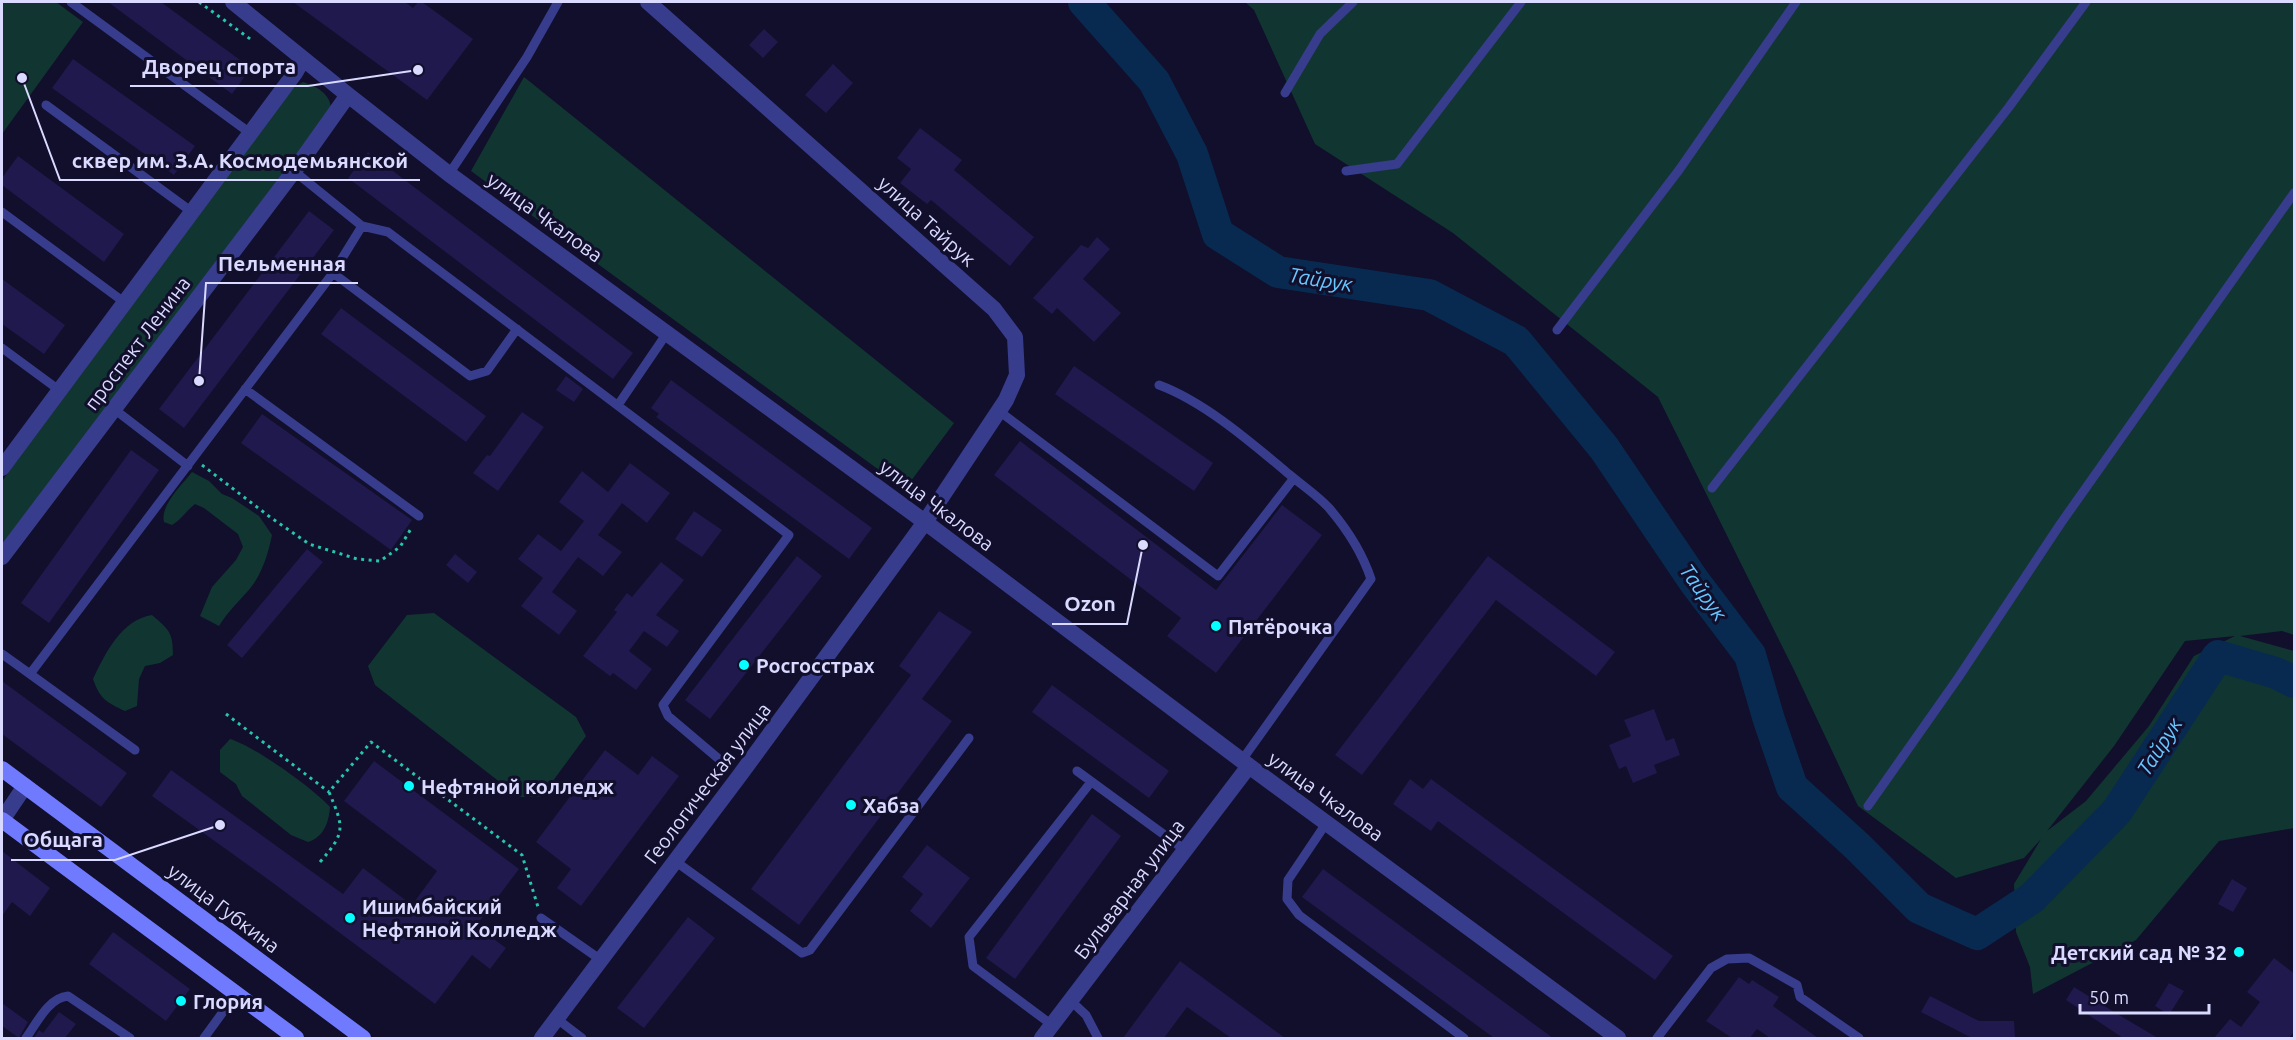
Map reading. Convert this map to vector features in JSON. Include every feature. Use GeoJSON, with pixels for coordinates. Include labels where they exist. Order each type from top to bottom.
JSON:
{"type":"FeatureCollection","features":[{"type":"Feature","properties":{"kind":"main road","name":"улица Губкина"},"geometry":{"type":"LineString","coordinates":[[2,769],[363,1038]]}},
{"type":"Feature","properties":{"kind":"main road"},"geometry":{"type":"LineString","coordinates":[[2,820],[296,1038]]}},
{"type":"Feature","properties":{"kind":"street","name":"улица Чкалова"},"geometry":{"type":"LineString","coordinates":[[233,2],[348,96],[449,174],[925,522],[1245,763],[1618,1038]]}},
{"type":"Feature","properties":{"kind":"street","name":"улица Тайрук"},"geometry":{"type":"LineString","coordinates":[[648,2],[994,309],[1015,337],[1017,375],[999,411],[925,522]]}},
{"type":"Feature","properties":{"kind":"street","name":"проспект Ленина"},"geometry":{"type":"LineString","coordinates":[[2,468],[295,73],[303,59]]}},
{"type":"Feature","properties":{"kind":"street","name":"проспект Ленина"},"geometry":{"type":"LineString","coordinates":[[2,557],[294,171],[348,96]]}},
{"type":"Feature","properties":{"kind":"street","name":"Геологическая улица"},"geometry":{"type":"LineString","coordinates":[[542,1038],[925,522]]}},
{"type":"Feature","properties":{"kind":"street","name":"Бульварная улица"},"geometry":{"type":"LineString","coordinates":[[1047,1032],[1185,850],[1245,763]]}},
{"type":"Feature","properties":{"kind":"street"},"geometry":{"type":"LineString","coordinates":[[2,820],[25,786]]}},
{"type":"Feature","properties":{"kind":"lane"},"geometry":{"type":"LineString","coordinates":[[71,2],[250,133]]}},
{"type":"Feature","properties":{"kind":"lane"},"geometry":{"type":"LineString","coordinates":[[449,174],[527,57],[558,2]]}},
{"type":"Feature","properties":{"kind":"lane"},"geometry":{"type":"LineString","coordinates":[[1285,93],[1320,34],[1353,2]]}},
{"type":"Feature","properties":{"kind":"lane"},"geometry":{"type":"LineString","coordinates":[[1346,171],[1396,164],[1521,2]]}},
{"type":"Feature","properties":{"kind":"lane"},"geometry":{"type":"LineString","coordinates":[[1557,330],[1679,170],[1796,2]]}},
{"type":"Feature","properties":{"kind":"lane"},"geometry":{"type":"LineString","coordinates":[[1712,488],[2009,107],[2086,2]]}},
{"type":"Feature","properties":{"kind":"lane"},"geometry":{"type":"LineString","coordinates":[[46,105],[192,212]]}},
{"type":"Feature","properties":{"kind":"lane"},"geometry":{"type":"LineString","coordinates":[[294,171],[362,226],[388,232],[789,535],[663,705],[668,716],[720,760]]}},
{"type":"Feature","properties":{"kind":"lane"},"geometry":{"type":"LineString","coordinates":[[1868,806],[1958,678],[2061,523],[2295,193]]}},
{"type":"Feature","properties":{"kind":"lane"},"geometry":{"type":"LineString","coordinates":[[2,212],[124,302]]}},
{"type":"Feature","properties":{"kind":"lane"},"geometry":{"type":"LineString","coordinates":[[30,674],[333,273],[362,226]]}},
{"type":"Feature","properties":{"kind":"lane"},"geometry":{"type":"LineString","coordinates":[[333,273],[470,376],[487,371],[517,329]]}},
{"type":"Feature","properties":{"kind":"lane"},"geometry":{"type":"LineString","coordinates":[[618,405],[667,333]]}},
{"type":"Feature","properties":{"kind":"lane"},"geometry":{"type":"LineString","coordinates":[[2,349],[59,390]]}},
{"type":"Feature","properties":{"kind":"lane"},"geometry":{"type":"LineString","coordinates":[[1159,385],[1179,392],[1253,444],[1328,507],[1356,545],[1371,579],[1245,763]]}},
{"type":"Feature","properties":{"kind":"lane"},"geometry":{"type":"LineString","coordinates":[[245,389],[419,516]]}},
{"type":"Feature","properties":{"kind":"lane"},"geometry":{"type":"LineString","coordinates":[[114,410],[191,462]]}},
{"type":"Feature","properties":{"kind":"lane"},"geometry":{"type":"LineString","coordinates":[[999,411],[1218,576],[1294,478]]}},
{"type":"Feature","properties":{"kind":"lane"},"geometry":{"type":"LineString","coordinates":[[2,654],[135,750]]}},
{"type":"Feature","properties":{"kind":"lane"},"geometry":{"type":"LineString","coordinates":[[675,861],[802,953],[810,950],[969,738]]}},
{"type":"Feature","properties":{"kind":"lane"},"geometry":{"type":"LineString","coordinates":[[1077,771],[1185,850]]}},
{"type":"Feature","properties":{"kind":"lane"},"geometry":{"type":"LineString","coordinates":[[1047,1032],[974,966],[969,937],[1091,782]]}},
{"type":"Feature","properties":{"kind":"lane"},"geometry":{"type":"LineString","coordinates":[[1328,822],[1288,880],[1287,899],[1299,915],[1464,1038]]}},
{"type":"Feature","properties":{"kind":"lane"},"geometry":{"type":"LineString","coordinates":[[541,918],[601,960]]}},
{"type":"Feature","properties":{"kind":"lane"},"geometry":{"type":"LineString","coordinates":[[1658,1038],[1711,968],[1727,959],[1749,958],[1797,985],[1800,997],[1859,1038]]}},
{"type":"Feature","properties":{"kind":"lane"},"geometry":{"type":"LineString","coordinates":[[204,1038],[236,994]]}},
{"type":"Feature","properties":{"kind":"lane"},"geometry":{"type":"LineString","coordinates":[[26,1038],[52,1003],[59,997],[69,996],[130,1038]]}},
{"type":"Feature","properties":{"kind":"lane"},"geometry":{"type":"LineString","coordinates":[[1071,1001],[1086,1016],[1098,1038]]}},
{"type":"Feature","properties":{"kind":"lane"},"geometry":{"type":"LineString","coordinates":[[557,1019],[582,1038]]}},
{"type":"Feature","properties":{"kind":"path"},"geometry":{"type":"LineString","coordinates":[[199,2],[256,45]]}},
{"type":"Feature","properties":{"kind":"path"},"geometry":{"type":"LineString","coordinates":[[191,462],[309,544],[357,559],[380,561],[400,547],[419,516]]}},
{"type":"Feature","properties":{"kind":"path"},"geometry":{"type":"LineString","coordinates":[[226,714],[329,792],[342,821],[338,841],[320,862]]}},
{"type":"Feature","properties":{"kind":"path"},"geometry":{"type":"LineString","coordinates":[[329,792],[371,742],[522,855],[541,918]]}},
{"type":"Feature","properties":{"kind":"green space"},"geometry":{"type":"Polygon","coordinates":[[[2,2],[56,2],[83,22],[2,134],[2,2]]]}},
{"type":"Feature","properties":{"kind":"green space"},"geometry":{"type":"Polygon","coordinates":[[[1245,2],[2294,2],[2294,635],[2282,631],[2240,636],[2294,651],[2294,828],[2219,841],[2136,940],[2033,994],[2030,967],[2016,932],[2014,884],[2041,839],[2024,858],[1956,878],[1858,806],[1794,670],[1658,397],[1453,233],[1315,144],[1254,10],[1245,2]],[[2235,636],[2185,641],[2114,746],[2047,831],[2086,801],[2149,726],[2194,656],[2235,636]]]}},
{"type":"Feature","properties":{"kind":"green space"},"geometry":{"type":"Polygon","coordinates":[[[524,77],[954,423],[905,489],[471,171],[524,77]]]}},
{"type":"Feature","properties":{"kind":"green space"},"geometry":{"type":"Polygon","coordinates":[[[303,82],[318,88],[326,95],[331,109],[2,547],[2,481],[290,90],[303,82]]]}},
{"type":"Feature","properties":{"kind":"green space"},"geometry":{"type":"Polygon","coordinates":[[[192,472],[209,481],[222,494],[259,516],[272,535],[266,558],[256,580],[219,626],[200,616],[212,587],[236,560],[243,547],[238,534],[204,508],[195,504],[172,525],[164,522],[168,502],[192,472]]]}},
{"type":"Feature","properties":{"kind":"green space"},"geometry":{"type":"Polygon","coordinates":[[[434,613],[576,717],[586,736],[541,797],[519,797],[375,685],[368,666],[407,615],[434,613]]]}},
{"type":"Feature","properties":{"kind":"green space"},"geometry":{"type":"Polygon","coordinates":[[[152,615],[169,632],[173,655],[160,663],[145,666],[139,679],[137,706],[125,711],[104,699],[93,679],[109,649],[123,631],[141,618],[152,615]]]}},
{"type":"Feature","properties":{"kind":"green space"},"geometry":{"type":"Polygon","coordinates":[[[230,739],[283,768],[330,807],[327,823],[318,837],[308,842],[291,835],[242,796],[236,784],[220,772],[220,750],[230,739]]]}},
{"type":"Feature","properties":{"kind":"building"},"geometry":{"type":"Polygon","coordinates":[[[108,2],[161,2],[251,68],[232,94],[108,2]]]}},
{"type":"Feature","properties":{"kind":"building"},"geometry":{"type":"Polygon","coordinates":[[[293,2],[405,2],[413,8],[418,2],[422,2],[473,39],[427,100],[293,2]]]}},
{"type":"Feature","properties":{"kind":"building"},"geometry":{"type":"Polygon","coordinates":[[[764,29],[778,42],[763,58],[749,45],[764,29]]]}},
{"type":"Feature","properties":{"kind":"building"},"geometry":{"type":"Polygon","coordinates":[[[73,59],[195,146],[174,175],[52,88],[73,59]]]}},
{"type":"Feature","properties":{"kind":"building"},"geometry":{"type":"Polygon","coordinates":[[[833,64],[853,83],[826,113],[805,95],[833,64]]]}},
{"type":"Feature","properties":{"kind":"building"},"geometry":{"type":"Polygon","coordinates":[[[920,128],[962,160],[954,170],[1034,237],[1010,266],[931,200],[927,204],[900,183],[911,169],[897,158],[920,128]]]}},
{"type":"Feature","properties":{"kind":"building"},"geometry":{"type":"Polygon","coordinates":[[[368,152],[633,353],[613,379],[348,178],[368,152]]]}},
{"type":"Feature","properties":{"kind":"building"},"geometry":{"type":"Polygon","coordinates":[[[18,156],[124,234],[104,262],[2,185],[2,178],[18,156]]]}},
{"type":"Feature","properties":{"kind":"building"},"geometry":{"type":"Polygon","coordinates":[[[309,211],[334,230],[184,428],[159,409],[309,211]]]}},
{"type":"Feature","properties":{"kind":"building"},"geometry":{"type":"Polygon","coordinates":[[[1097,237],[1110,249],[1083,279],[1121,313],[1094,342],[1057,308],[1052,314],[1033,298],[1081,245],[1088,248],[1097,237]]]}},
{"type":"Feature","properties":{"kind":"building"},"geometry":{"type":"Polygon","coordinates":[[[2,279],[65,325],[44,354],[2,324],[2,279]]]}},
{"type":"Feature","properties":{"kind":"building"},"geometry":{"type":"Polygon","coordinates":[[[341,308],[486,416],[466,442],[321,334],[341,308]]]}},
{"type":"Feature","properties":{"kind":"building"},"geometry":{"type":"Polygon","coordinates":[[[1074,366],[1213,463],[1194,491],[1055,394],[1074,366]]]}},
{"type":"Feature","properties":{"kind":"building"},"geometry":{"type":"Polygon","coordinates":[[[566,376],[583,389],[574,402],[556,390],[566,376]]]}},
{"type":"Feature","properties":{"kind":"building"},"geometry":{"type":"Polygon","coordinates":[[[671,380],[872,528],[849,559],[656,417],[659,414],[651,408],[671,380]]]}},
{"type":"Feature","properties":{"kind":"building"},"geometry":{"type":"Polygon","coordinates":[[[522,412],[544,427],[498,491],[473,473],[487,455],[490,456],[522,412]]]}},
{"type":"Feature","properties":{"kind":"building"},"geometry":{"type":"Polygon","coordinates":[[[262,414],[412,520],[391,550],[241,443],[262,414]]]}},
{"type":"Feature","properties":{"kind":"building"},"geometry":{"type":"Polygon","coordinates":[[[1020,441],[1216,590],[1282,505],[1322,535],[1216,673],[1167,636],[1181,618],[994,475],[1020,441]]]}},
{"type":"Feature","properties":{"kind":"building"},"geometry":{"type":"Polygon","coordinates":[[[131,450],[159,470],[49,623],[21,603],[131,450]]]}},
{"type":"Feature","properties":{"kind":"building"},"geometry":{"type":"Polygon","coordinates":[[[630,463],[670,493],[647,523],[622,503],[598,535],[622,552],[603,576],[578,557],[552,592],[577,611],[559,635],[521,606],[543,578],[518,559],[538,534],[561,551],[584,521],[559,502],[582,471],[608,492],[630,463]]]}},
{"type":"Feature","properties":{"kind":"building"},"geometry":{"type":"Polygon","coordinates":[[[694,511],[722,530],[702,557],[675,539],[694,511]]]}},
{"type":"Feature","properties":{"kind":"building"},"geometry":{"type":"Polygon","coordinates":[[[307,549],[323,562],[242,658],[227,645],[307,549]]]}},
{"type":"Feature","properties":{"kind":"building"},"geometry":{"type":"Polygon","coordinates":[[[455,554],[477,572],[468,583],[446,565],[455,554]]]}},
{"type":"Feature","properties":{"kind":"building"},"geometry":{"type":"Polygon","coordinates":[[[797,556],[822,576],[710,719],[685,700],[797,556]]]}},
{"type":"Feature","properties":{"kind":"building"},"geometry":{"type":"Polygon","coordinates":[[[1488,556],[1615,652],[1596,676],[1496,600],[1362,775],[1335,755],[1488,556]]]}},
{"type":"Feature","properties":{"kind":"building"},"geometry":{"type":"Polygon","coordinates":[[[661,562],[684,580],[656,615],[679,631],[667,647],[644,631],[629,651],[652,669],[636,690],[613,673],[610,676],[583,656],[617,612],[614,610],[627,593],[632,597],[661,562]]]}},
{"type":"Feature","properties":{"kind":"building","name":"Хабза"},"geometry":{"type":"Polygon","coordinates":[[[939,611],[972,632],[922,699],[952,721],[799,925],[751,889],[911,675],[899,666],[939,611]]]}},
{"type":"Feature","properties":{"kind":"building"},"geometry":{"type":"Polygon","coordinates":[[[2,681],[127,773],[101,807],[2,734],[2,681]]]}},
{"type":"Feature","properties":{"kind":"building"},"geometry":{"type":"Polygon","coordinates":[[[1052,685],[1169,771],[1149,798],[1032,712],[1052,685]]]}},
{"type":"Feature","properties":{"kind":"building"},"geometry":{"type":"Polygon","coordinates":[[[1654,709],[1666,741],[1674,738],[1680,755],[1654,765],[1657,773],[1633,783],[1626,766],[1619,769],[1609,745],[1631,736],[1624,720],[1654,709]]]}},
{"type":"Feature","properties":{"kind":"building"},"geometry":{"type":"Polygon","coordinates":[[[605,750],[638,775],[652,756],[679,776],[581,906],[557,888],[571,869],[536,842],[605,750]]]}},
{"type":"Feature","properties":{"kind":"building"},"geometry":{"type":"Polygon","coordinates":[[[374,761],[519,869],[476,926],[506,948],[490,969],[472,955],[435,1004],[152,796],[171,770],[343,894],[363,868],[412,905],[437,871],[344,801],[374,761]]]}},
{"type":"Feature","properties":{"kind":"building"},"geometry":{"type":"Polygon","coordinates":[[[1410,779],[1423,789],[1431,779],[1673,956],[1655,980],[1438,821],[1431,831],[1393,804],[1410,779]]]}},
{"type":"Feature","properties":{"kind":"building"},"geometry":{"type":"Polygon","coordinates":[[[1092,814],[1121,836],[1015,979],[986,958],[1092,814]]]}},
{"type":"Feature","properties":{"kind":"building"},"geometry":{"type":"Polygon","coordinates":[[[927,845],[970,878],[931,928],[910,911],[923,894],[902,877],[927,845]]]}},
{"type":"Feature","properties":{"kind":"building"},"geometry":{"type":"Polygon","coordinates":[[[2,851],[50,888],[30,916],[12,902],[2,916],[2,851]]]}},
{"type":"Feature","properties":{"kind":"building"},"geometry":{"type":"Polygon","coordinates":[[[1323,869],[1553,1038],[1494,1038],[1302,897],[1323,869]]]}},
{"type":"Feature","properties":{"kind":"building"},"geometry":{"type":"Polygon","coordinates":[[[2232,879],[2247,888],[2233,912],[2218,904],[2232,879]]]}},
{"type":"Feature","properties":{"kind":"building"},"geometry":{"type":"Polygon","coordinates":[[[688,917],[715,938],[644,1028],[617,1008],[688,917]]]}},
{"type":"Feature","properties":{"kind":"building"},"geometry":{"type":"Polygon","coordinates":[[[113,932],[190,989],[166,1021],[89,964],[113,932]]]}},
{"type":"Feature","properties":{"kind":"building","name":"Детский сад № 32"},"geometry":{"type":"Polygon","coordinates":[[[2274,958],[2295,974],[2295,1031],[2289,1038],[2214,1038],[2230,1019],[2241,1027],[2260,1002],[2247,992],[2274,958]]]}},
{"type":"Feature","properties":{"kind":"building"},"geometry":{"type":"Polygon","coordinates":[[[1180,961],[1285,1038],[1231,1038],[1187,1007],[1164,1038],[1123,1038],[1180,961]]]}},
{"type":"Feature","properties":{"kind":"building"},"geometry":{"type":"Polygon","coordinates":[[[1739,977],[1749,984],[1752,980],[1779,997],[1773,1006],[1818,1038],[1770,1038],[1757,1029],[1750,1038],[1732,1038],[1706,1021],[1739,977]]]}},
{"type":"Feature","properties":{"kind":"building"},"geometry":{"type":"Polygon","coordinates":[[[2169,983],[2184,991],[2169,1015],[2155,1006],[2169,983]]]}},
{"type":"Feature","properties":{"kind":"building"},"geometry":{"type":"Polygon","coordinates":[[[2074,987],[2158,1038],[2123,1038],[2066,1000],[2074,987]]]}},
{"type":"Feature","properties":{"kind":"building"},"geometry":{"type":"Polygon","coordinates":[[[1930,996],[1979,1021],[2014,1021],[2015,1037],[1970,1037],[1921,1012],[1930,996]]]}},
{"type":"Feature","properties":{"kind":"building"},"geometry":{"type":"Polygon","coordinates":[[[2,1003],[28,1022],[19,1038],[2,1026],[2,1003]]]}},
{"type":"Feature","properties":{"kind":"building"},"geometry":{"type":"Polygon","coordinates":[[[59,1012],[76,1024],[65,1038],[34,1038],[39,1030],[43,1033],[59,1012]]]}},
{"type":"Feature","properties":{"kind":"waterway","name":"Тайрук"},"geometry":{"type":"LineString","coordinates":[[1084,2],[1154,81],[1192,154],[1218,234],[1278,272],[1429,295],[1516,341],[1604,448],[1694,581],[1750,655],[1792,787],[1857,846],[1919,908],[1977,934],[2032,898],[2117,811],[2218,656],[2276,673],[2294,682]]}},
{"type":"Feature","properties":{"kind":"place","name":"Дворец спорта"},"geometry":{"type":"Point","coordinates":[418,70]}},
{"type":"Feature","properties":{"kind":"place","name":"сквер им. З.А. Космодемьянской"},"geometry":{"type":"Point","coordinates":[22,78]}},
{"type":"Feature","properties":{"kind":"place","name":"Пельменная"},"geometry":{"type":"Point","coordinates":[199,381]}},
{"type":"Feature","properties":{"kind":"place","name":"Ozon"},"geometry":{"type":"Point","coordinates":[1143,545]}},
{"type":"Feature","properties":{"kind":"place","name":"Пятёрочка"},"geometry":{"type":"Point","coordinates":[1216,626]}},
{"type":"Feature","properties":{"kind":"place","name":"Росгосстрах"},"geometry":{"type":"Point","coordinates":[744,665]}},
{"type":"Feature","properties":{"kind":"place","name":"Нефтяной колледж"},"geometry":{"type":"Point","coordinates":[409,786]}},
{"type":"Feature","properties":{"kind":"place","name":"Хабза"},"geometry":{"type":"Point","coordinates":[851,805]}},
{"type":"Feature","properties":{"kind":"place","name":"Общага"},"geometry":{"type":"Point","coordinates":[220,825]}},
{"type":"Feature","properties":{"kind":"place","name":"Ишимбайский Нефтяной Колледж"},"geometry":{"type":"Point","coordinates":[350,918]}},
{"type":"Feature","properties":{"kind":"place","name":"Детский сад № 32"},"geometry":{"type":"Point","coordinates":[2239,952]}},
{"type":"Feature","properties":{"kind":"place","name":"Глория"},"geometry":{"type":"Point","coordinates":[181,1001]}}]}
